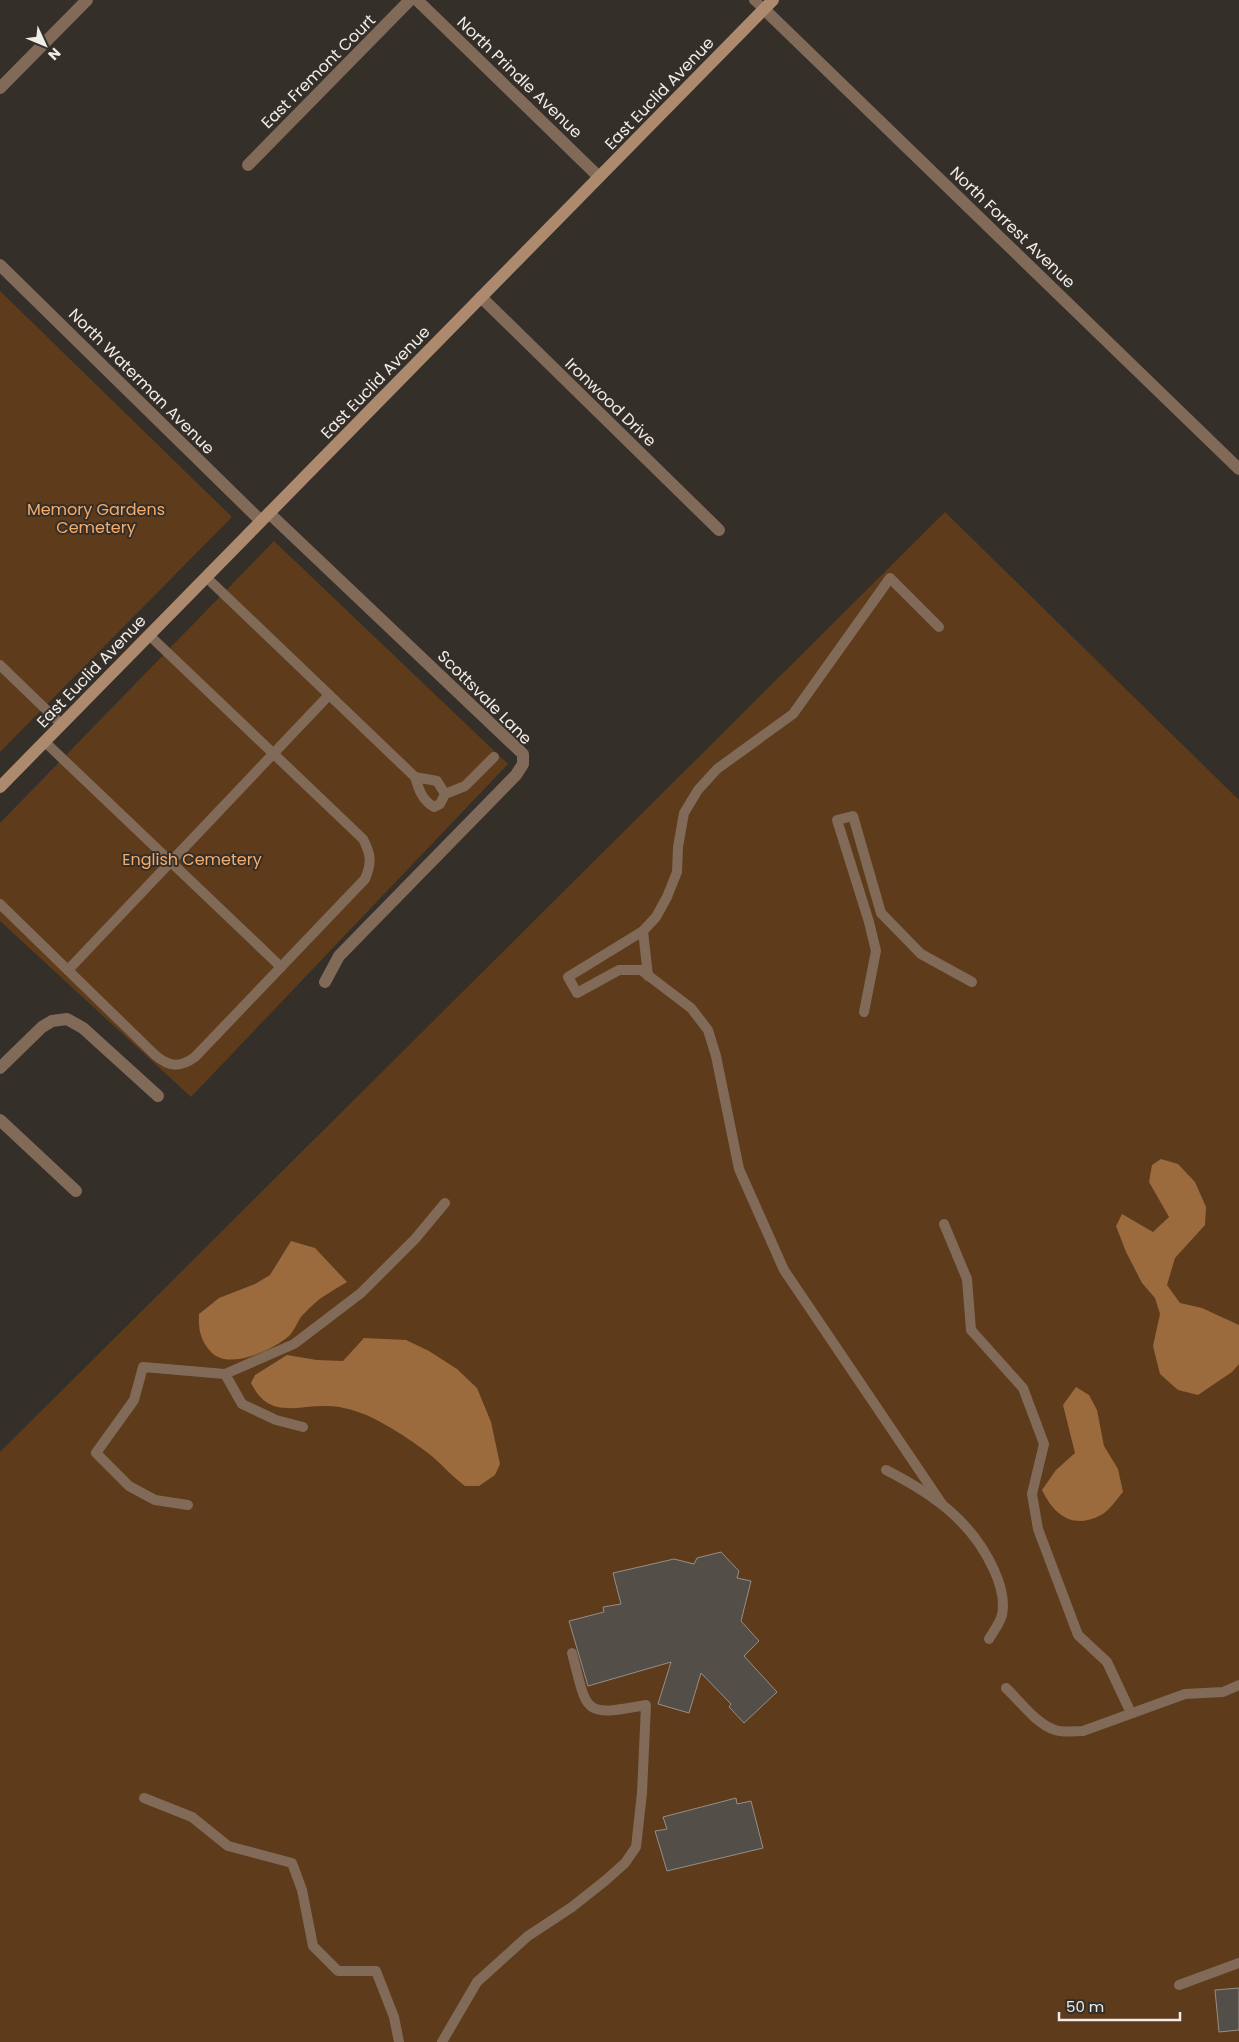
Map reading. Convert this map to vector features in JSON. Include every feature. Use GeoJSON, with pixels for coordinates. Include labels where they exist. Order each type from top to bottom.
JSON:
{"type":"FeatureCollection","features":[{"type":"Feature","properties":{"kind":"main road","name":"East Euclid Avenue"},"geometry":{"type":"LineString","coordinates":[[0,787],[773,0]]}},
{"type":"Feature","properties":{"kind":"street"},"geometry":{"type":"LineString","coordinates":[[0,88],[87,0]]}},
{"type":"Feature","properties":{"kind":"street","name":"East Fremont Court"},"geometry":{"type":"LineString","coordinates":[[248,165],[410,0]]}},
{"type":"Feature","properties":{"kind":"street","name":"North Prindle Avenue"},"geometry":{"type":"LineString","coordinates":[[417,0],[599,177]]}},
{"type":"Feature","properties":{"kind":"street","name":"North Forrest Avenue"},"geometry":{"type":"LineString","coordinates":[[764,9],[1239,469]]}},
{"type":"Feature","properties":{"kind":"street","name":"North Waterman Avenue"},"geometry":{"type":"LineString","coordinates":[[0,264],[265,517]]}},
{"type":"Feature","properties":{"kind":"street","name":"Ironwood Drive"},"geometry":{"type":"LineString","coordinates":[[481,297],[719,530]]}},
{"type":"Feature","properties":{"kind":"street","name":"Scottsvale Lane"},"geometry":{"type":"LineString","coordinates":[[265,517],[523,754],[523,764],[516,775],[338,956],[325,982]]}},
{"type":"Feature","properties":{"kind":"street"},"geometry":{"type":"LineString","coordinates":[[0,1068],[42,1027],[52,1021],[67,1019],[82,1028],[158,1096]]}},
{"type":"Feature","properties":{"kind":"street"},"geometry":{"type":"LineString","coordinates":[[0,1120],[76,1191]]}},
{"type":"Feature","properties":{"kind":"lane"},"geometry":{"type":"LineString","coordinates":[[754,0],[764,9]]}},
{"type":"Feature","properties":{"kind":"lane"},"geometry":{"type":"LineString","coordinates":[[206,577],[415,777],[421,795],[427,803],[434,806],[440,804],[445,794],[465,786],[494,756]]}},
{"type":"Feature","properties":{"kind":"lane"},"geometry":{"type":"LineString","coordinates":[[939,627],[890,578],[792,714],[717,769],[698,790],[684,813],[678,847],[677,872],[667,897],[656,916],[643,931],[568,977],[577,993],[599,979],[619,970],[641,970],[692,1008],[708,1030],[716,1056],[739,1169],[784,1270],[942,1504]]}},
{"type":"Feature","properties":{"kind":"lane"},"geometry":{"type":"LineString","coordinates":[[0,904],[164,1062],[178,1066],[195,1057],[365,879],[370,863],[370,854],[363,839],[149,635]]}},
{"type":"Feature","properties":{"kind":"lane"},"geometry":{"type":"LineString","coordinates":[[0,664],[62,724]]}},
{"type":"Feature","properties":{"kind":"lane"},"geometry":{"type":"LineString","coordinates":[[68,970],[329,695]]}},
{"type":"Feature","properties":{"kind":"lane"},"geometry":{"type":"LineString","coordinates":[[44,742],[281,967]]}},
{"type":"Feature","properties":{"kind":"lane"},"geometry":{"type":"LineString","coordinates":[[415,777],[437,781],[445,794]]}},
{"type":"Feature","properties":{"kind":"lane"},"geometry":{"type":"LineString","coordinates":[[864,1012],[876,951],[867,913],[836,820],[853,816],[882,913],[921,954],[972,982]]}},
{"type":"Feature","properties":{"kind":"lane"},"geometry":{"type":"LineString","coordinates":[[643,931],[648,976]]}},
{"type":"Feature","properties":{"kind":"lane"},"geometry":{"type":"LineString","coordinates":[[188,1504],[155,1500],[128,1486],[96,1453],[134,1400],[143,1367],[225,1374],[294,1344],[360,1293],[416,1239],[445,1203]]}},
{"type":"Feature","properties":{"kind":"lane"},"geometry":{"type":"LineString","coordinates":[[944,1224],[967,1279],[970,1330],[1023,1388],[1044,1444],[1032,1494],[1038,1529],[1074,1626],[1078,1635],[1107,1662],[1131,1714]]}},
{"type":"Feature","properties":{"kind":"lane"},"geometry":{"type":"LineString","coordinates":[[225,1374],[242,1404],[276,1420],[303,1427]]}},
{"type":"Feature","properties":{"kind":"lane"},"geometry":{"type":"LineString","coordinates":[[886,1470],[920,1487],[942,1504],[962,1522],[984,1549],[1001,1586],[1002,1615],[990,1639]]}},
{"type":"Feature","properties":{"kind":"lane"},"geometry":{"type":"LineString","coordinates":[[442,2042],[477,1982],[528,1936],[572,1907],[606,1880],[625,1863],[636,1847],[642,1794],[646,1705],[600,1712],[594,1709],[585,1700],[572,1653]]}},
{"type":"Feature","properties":{"kind":"lane"},"geometry":{"type":"LineString","coordinates":[[1006,1688],[1042,1722],[1054,1730],[1083,1731],[1185,1694],[1223,1692],[1239,1685]]}},
{"type":"Feature","properties":{"kind":"lane"},"geometry":{"type":"LineString","coordinates":[[144,1798],[192,1817],[228,1846],[292,1863],[302,1890],[313,1946],[338,1971],[376,1971],[394,2017],[399,2042]]}},
{"type":"Feature","properties":{"kind":"lane"},"geometry":{"type":"LineString","coordinates":[[1179,1985],[1239,1963]]}},
{"type":"Feature","properties":{"kind":"green space","name":"Memory Gardens Cemetery"},"geometry":{"type":"Polygon","coordinates":[[[0,291],[232,517],[0,752],[0,291]]]}},
{"type":"Feature","properties":{"kind":"green space"},"geometry":{"type":"Polygon","coordinates":[[[945,512],[1239,800],[1239,2042],[0,2042],[0,1452],[945,512]]]}},
{"type":"Feature","properties":{"kind":"green space","name":"English Cemetery"},"geometry":{"type":"Polygon","coordinates":[[[274,541],[508,764],[191,1097],[0,921],[0,823],[274,541]]]}},
{"type":"Feature","properties":{"kind":"shaded area"},"geometry":{"type":"Polygon","coordinates":[[[1161,1159],[1178,1164],[1195,1182],[1206,1207],[1205,1225],[1175,1258],[1167,1285],[1180,1303],[1202,1308],[1239,1325],[1239,1364],[1232,1372],[1198,1395],[1178,1390],[1160,1374],[1153,1346],[1160,1314],[1155,1298],[1142,1283],[1126,1252],[1116,1226],[1122,1214],[1153,1232],[1169,1217],[1149,1182],[1152,1165],[1161,1159]]]}},
{"type":"Feature","properties":{"kind":"shaded area"},"geometry":{"type":"Polygon","coordinates":[[[291,1241],[315,1248],[347,1282],[315,1303],[301,1317],[289,1336],[273,1347],[240,1359],[220,1358],[212,1353],[205,1345],[201,1335],[199,1314],[219,1298],[255,1284],[270,1275],[291,1241]]]}},
{"type":"Feature","properties":{"kind":"shaded area"},"geometry":{"type":"Polygon","coordinates":[[[364,1338],[406,1340],[429,1351],[457,1369],[477,1388],[491,1422],[500,1464],[495,1475],[479,1486],[465,1486],[426,1452],[398,1432],[367,1415],[328,1406],[284,1408],[275,1406],[266,1402],[258,1395],[251,1383],[255,1375],[287,1355],[317,1360],[343,1361],[364,1338]]]}},
{"type":"Feature","properties":{"kind":"shaded area"},"geometry":{"type":"Polygon","coordinates":[[[1076,1387],[1089,1395],[1097,1410],[1104,1446],[1118,1469],[1123,1492],[1104,1513],[1082,1521],[1066,1518],[1059,1513],[1052,1507],[1042,1490],[1056,1470],[1075,1453],[1063,1405],[1076,1387]]]}},
{"type":"Feature","properties":{"kind":"building"},"geometry":{"type":"Polygon","coordinates":[[[721,1552],[739,1571],[737,1578],[751,1581],[741,1621],[759,1641],[744,1656],[777,1692],[744,1723],[729,1707],[731,1704],[701,1673],[689,1713],[658,1704],[671,1662],[588,1686],[569,1621],[604,1612],[603,1607],[621,1604],[613,1573],[674,1559],[694,1564],[697,1558],[721,1552]]]}},
{"type":"Feature","properties":{"kind":"building"},"geometry":{"type":"Polygon","coordinates":[[[736,1798],[737,1804],[751,1801],[763,1848],[667,1871],[655,1831],[667,1829],[663,1817],[736,1798]]]}},
{"type":"Feature","properties":{"kind":"building"},"geometry":{"type":"Polygon","coordinates":[[[1239,1988],[1239,2030],[1219,2032],[1215,1990],[1239,1988]]]}}]}
